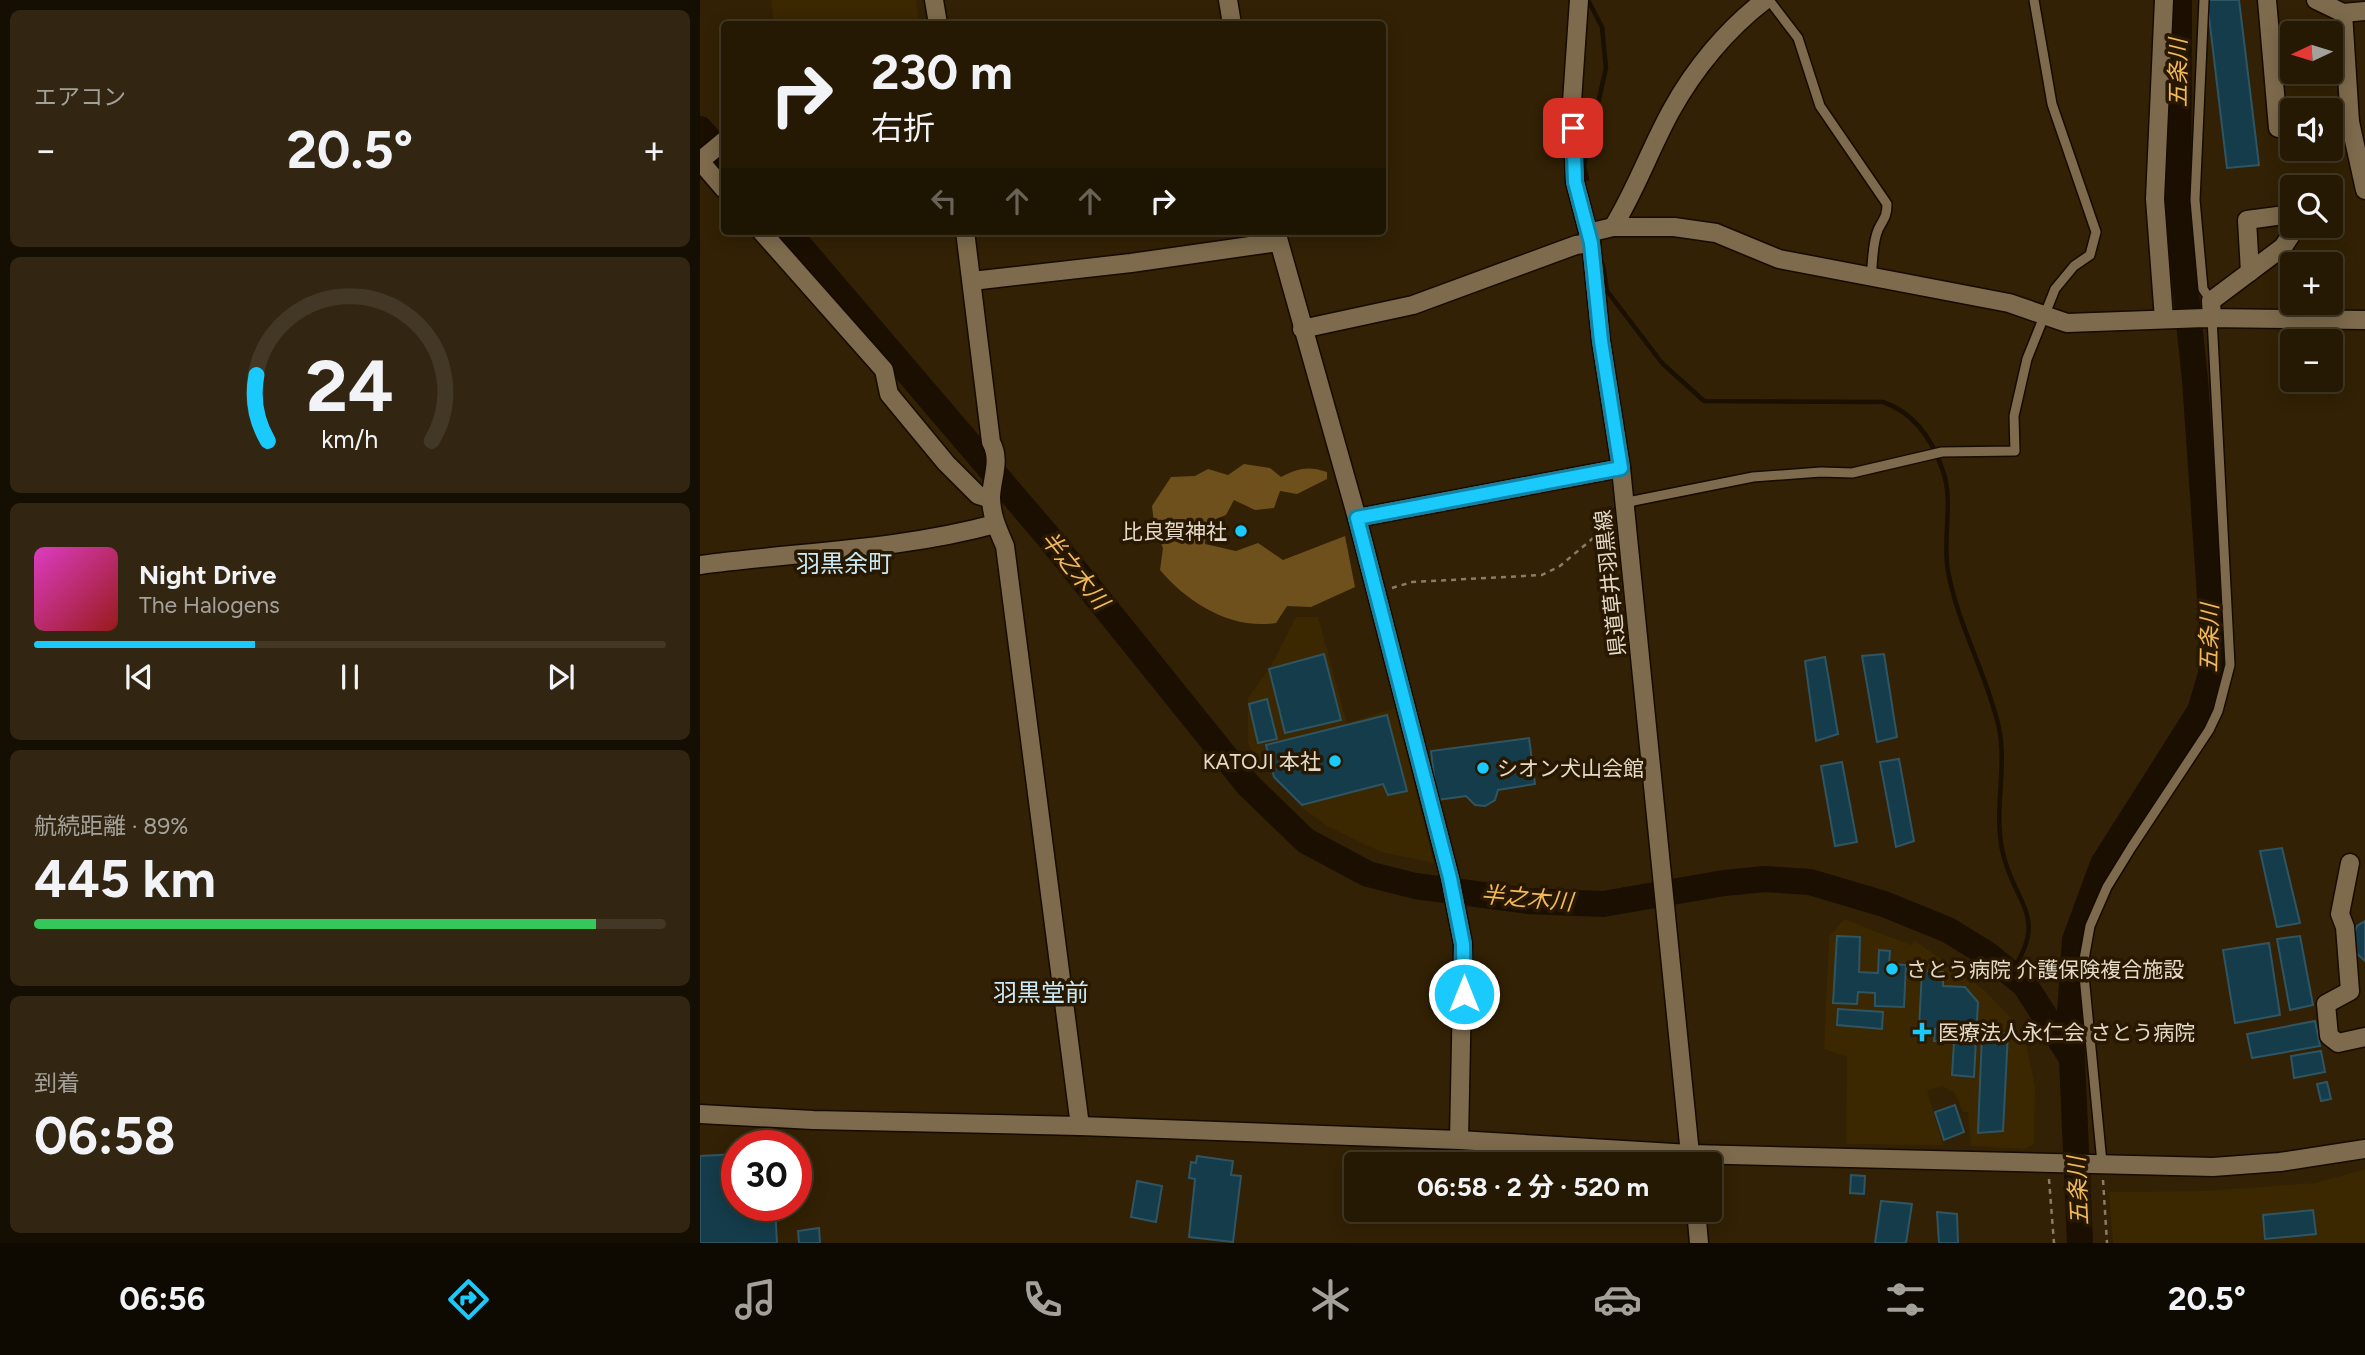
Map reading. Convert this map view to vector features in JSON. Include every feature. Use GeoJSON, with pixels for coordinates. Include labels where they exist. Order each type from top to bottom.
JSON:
{"type":"FeatureCollection","features":[{"type":"Feature","properties":{"kind":"street"},"geometry":{"type":"LineString","coordinates":[[934,0],[938,21]]}},
{"type":"Feature","properties":{"kind":"street"},"geometry":{"type":"LineString","coordinates":[[1228,0],[1232,21]]}},
{"type":"Feature","properties":{"kind":"street","name":"県道草井羽黒線"},"geometry":{"type":"LineString","coordinates":[[1579,0],[1572,102],[1575,182],[1590,238],[1601,341],[1621,468],[1621,512],[1689,1152]]}},
{"type":"Feature","properties":{"kind":"street"},"geometry":{"type":"LineString","coordinates":[[1612,227],[1671,110],[1701,64],[1740,21],[1767,0]]}},
{"type":"Feature","properties":{"kind":"street"},"geometry":{"type":"LineString","coordinates":[[2164,0],[2155,199],[2169,319]]}},
{"type":"Feature","properties":{"kind":"street"},"geometry":{"type":"LineString","coordinates":[[2267,0],[2280,128]]}},
{"type":"Feature","properties":{"kind":"street"},"geometry":{"type":"LineString","coordinates":[[2316,0],[2343,13],[2365,11]]}},
{"type":"Feature","properties":{"kind":"street"},"geometry":{"type":"LineString","coordinates":[[2343,13],[2350,122],[2365,190]]}},
{"type":"Feature","properties":{"kind":"street"},"geometry":{"type":"LineString","coordinates":[[2343,122],[2350,122]]}},
{"type":"Feature","properties":{"kind":"street"},"geometry":{"type":"LineString","coordinates":[[721,144],[700,161],[721,186]]}},
{"type":"Feature","properties":{"kind":"street"},"geometry":{"type":"LineString","coordinates":[[2250,272],[2247,220],[2280,216]]}},
{"type":"Feature","properties":{"kind":"street"},"geometry":{"type":"LineString","coordinates":[[1302,329],[1413,305],[1576,245],[1612,227],[1674,227],[1716,233],[1779,260],[1998,301],[2067,323],[2169,319],[2209,312],[2365,320]]}},
{"type":"Feature","properties":{"kind":"street"},"geometry":{"type":"LineString","coordinates":[[765,235],[884,370],[889,394],[946,463],[978,495],[991,499]]}},
{"type":"Feature","properties":{"kind":"street"},"geometry":{"type":"LineString","coordinates":[[966,235],[991,442],[997,453],[991,499],[995,524],[1005,546],[1080,1126]]}},
{"type":"Feature","properties":{"kind":"street"},"geometry":{"type":"LineString","coordinates":[[972,281],[1131,263],[1277,236],[1357,518],[1450,878],[1465,969],[1459,1140]]}},
{"type":"Feature","properties":{"kind":"street"},"geometry":{"type":"LineString","coordinates":[[2209,312],[2250,272],[2283,247],[2289,238]]}},
{"type":"Feature","properties":{"kind":"street"},"geometry":{"type":"LineString","coordinates":[[1357,518],[1621,468]]}},
{"type":"Feature","properties":{"kind":"street"},"geometry":{"type":"LineString","coordinates":[[700,565],[867,546],[968,531],[995,524]]}},
{"type":"Feature","properties":{"kind":"street"},"geometry":{"type":"LineString","coordinates":[[2350,863],[2340,914],[2345,927],[2350,991],[2326,1004],[2327,1022],[2329,1036],[2338,1043],[2365,1038]]}},
{"type":"Feature","properties":{"kind":"street"},"geometry":{"type":"LineString","coordinates":[[700,1114],[813,1121],[1080,1126],[1459,1140],[1605,1152]]}},
{"type":"Feature","properties":{"kind":"street"},"geometry":{"type":"LineString","coordinates":[[1722,1159],[2048,1162],[2213,1167],[2280,1162],[2365,1149]]}},
{"type":"Feature","properties":{"kind":"street"},"geometry":{"type":"LineString","coordinates":[[1697,1222],[1699,1243]]}},
{"type":"Feature","properties":{"kind":"lane"},"geometry":{"type":"LineString","coordinates":[[1767,0],[1798,38],[1820,106],[1887,204],[1886,221],[1878,230],[1875,243],[1871,277]]}},
{"type":"Feature","properties":{"kind":"lane"},"geometry":{"type":"LineString","coordinates":[[1621,512],[1633,501],[1753,477],[1821,472],[1852,473],[1942,452],[2015,451],[2014,416],[2027,359],[2054,289],[2074,266],[2090,255],[2096,232],[2052,104],[2034,0]]}},
{"type":"Feature","properties":{"kind":"lane"},"geometry":{"type":"LineString","coordinates":[[2102,1163],[2083,965],[2090,926],[2107,887],[2209,730],[2218,711],[2230,665],[2209,312],[2203,289],[2195,200],[2204,0]]}},
{"type":"Feature","properties":{"kind":"path"},"geometry":{"type":"LineString","coordinates":[[1377,596],[1412,582],[1542,575],[1560,566],[1621,512]]}},
{"type":"Feature","properties":{"kind":"path"},"geometry":{"type":"LineString","coordinates":[[2048,1162],[2054,1243]]}},
{"type":"Feature","properties":{"kind":"path"},"geometry":{"type":"LineString","coordinates":[[2102,1163],[2107,1243]]}},
{"type":"Feature","properties":{"kind":"shaded area"},"geometry":{"type":"Polygon","coordinates":[[[771,0],[916,0],[919,21],[774,21],[771,0]]]}},
{"type":"Feature","properties":{"kind":"shaded area"},"geometry":{"type":"Polygon","coordinates":[[[1244,464],[1270,468],[1281,477],[1298,470],[1314,469],[1327,472],[1327,479],[1297,494],[1280,491],[1274,508],[1255,510],[1234,500],[1226,515],[1206,523],[1205,544],[1236,551],[1258,543],[1283,560],[1345,536],[1355,587],[1311,607],[1287,606],[1276,623],[1259,624],[1227,618],[1212,612],[1184,593],[1160,570],[1163,548],[1155,531],[1152,506],[1171,477],[1195,476],[1208,469],[1228,475],[1244,464]]]}},
{"type":"Feature","properties":{"kind":"shaded area"},"geometry":{"type":"Polygon","coordinates":[[[1296,617],[1318,617],[1347,723],[1395,708],[1434,863],[1381,852],[1327,826],[1304,809],[1257,761],[1248,743],[1248,698],[1272,664],[1296,617]]]}},
{"type":"Feature","properties":{"kind":"shaded area","name":"医療法人永仁会 さとう病院"},"geometry":{"type":"Polygon","coordinates":[[[1844,919],[1911,945],[1914,940],[1984,990],[2012,1019],[2026,1044],[2035,1086],[2034,1144],[2025,1149],[1971,1146],[1968,1112],[1963,1112],[1955,1093],[1942,1086],[1927,1090],[1943,1145],[1846,1144],[1847,1057],[1824,1049],[1829,937],[1844,919]]]}},
{"type":"Feature","properties":{"kind":"shaded area"},"geometry":{"type":"Polygon","coordinates":[[[2365,1169],[2365,1243],[2113,1243],[2109,1192],[2204,1191],[2315,1183],[2365,1169]]]}},
{"type":"Feature","properties":{"kind":"building"},"geometry":{"type":"Polygon","coordinates":[[[2207,0],[2239,0],[2259,165],[2227,168],[2207,0]]]}},
{"type":"Feature","properties":{"kind":"building"},"geometry":{"type":"Polygon","coordinates":[[[1324,654],[1341,720],[1285,733],[1269,669],[1324,654]]]}},
{"type":"Feature","properties":{"kind":"building"},"geometry":{"type":"Polygon","coordinates":[[[1884,654],[1897,737],[1877,742],[1862,656],[1884,654]]]}},
{"type":"Feature","properties":{"kind":"building"},"geometry":{"type":"Polygon","coordinates":[[[1825,657],[1838,734],[1816,741],[1805,661],[1825,657]]]}},
{"type":"Feature","properties":{"kind":"building"},"geometry":{"type":"Polygon","coordinates":[[[1267,699],[1277,739],[1258,743],[1249,704],[1267,699]]]}},
{"type":"Feature","properties":{"kind":"building","name":"KATOJI 本社"},"geometry":{"type":"Polygon","coordinates":[[[1387,715],[1407,791],[1388,795],[1383,784],[1302,805],[1274,777],[1266,745],[1387,715]]]}},
{"type":"Feature","properties":{"kind":"building","name":"シオン犬山会館"},"geometry":{"type":"Polygon","coordinates":[[[1529,738],[1535,784],[1498,790],[1495,800],[1485,806],[1475,805],[1466,796],[1437,800],[1431,751],[1529,738]]]}},
{"type":"Feature","properties":{"kind":"building"},"geometry":{"type":"Polygon","coordinates":[[[1899,759],[1914,841],[1896,847],[1880,762],[1899,759]]]}},
{"type":"Feature","properties":{"kind":"building"},"geometry":{"type":"Polygon","coordinates":[[[1842,762],[1857,842],[1835,846],[1821,766],[1842,762]]]}},
{"type":"Feature","properties":{"kind":"building"},"geometry":{"type":"Polygon","coordinates":[[[2282,848],[2300,923],[2277,927],[2260,851],[2282,848]]]}},
{"type":"Feature","properties":{"kind":"building"},"geometry":{"type":"Polygon","coordinates":[[[2365,921],[2365,961],[2355,952],[2352,938],[2357,926],[2365,921]]]}},
{"type":"Feature","properties":{"kind":"building","name":"さとう病院 介護保険複合施設"},"geometry":{"type":"Polygon","coordinates":[[[1837,936],[1860,937],[1859,972],[1878,973],[1879,950],[1890,951],[1889,964],[1906,965],[1904,1007],[1875,1006],[1875,993],[1858,992],[1857,1004],[1833,1003],[1837,936]]]}},
{"type":"Feature","properties":{"kind":"building"},"geometry":{"type":"Polygon","coordinates":[[[2300,936],[2313,1005],[2290,1010],[2277,939],[2300,936]]]}},
{"type":"Feature","properties":{"kind":"building"},"geometry":{"type":"Polygon","coordinates":[[[2269,943],[2280,1015],[2235,1023],[2223,950],[2269,943]]]}},
{"type":"Feature","properties":{"kind":"building"},"geometry":{"type":"Polygon","coordinates":[[[1922,971],[1943,972],[1943,986],[1965,987],[1978,1002],[1974,1077],[1952,1075],[1954,1042],[1934,1041],[1935,1029],[1919,1028],[1922,971]]]}},
{"type":"Feature","properties":{"kind":"building"},"geometry":{"type":"Polygon","coordinates":[[[1838,1009],[1883,1012],[1882,1029],[1837,1025],[1838,1009]]]}},
{"type":"Feature","properties":{"kind":"building"},"geometry":{"type":"Polygon","coordinates":[[[2315,1021],[2320,1046],[2252,1058],[2247,1034],[2315,1021]]]}},
{"type":"Feature","properties":{"kind":"building"},"geometry":{"type":"Polygon","coordinates":[[[2008,1033],[2003,1131],[1978,1133],[1982,1034],[2008,1033]]]}},
{"type":"Feature","properties":{"kind":"building"},"geometry":{"type":"Polygon","coordinates":[[[2321,1051],[2325,1072],[2294,1078],[2291,1056],[2321,1051]]]}},
{"type":"Feature","properties":{"kind":"building"},"geometry":{"type":"Polygon","coordinates":[[[2327,1082],[2331,1099],[2321,1101],[2317,1084],[2327,1082]]]}},
{"type":"Feature","properties":{"kind":"building"},"geometry":{"type":"Polygon","coordinates":[[[1955,1105],[1964,1132],[1944,1140],[1935,1112],[1955,1105]]]}},
{"type":"Feature","properties":{"kind":"building"},"geometry":{"type":"Polygon","coordinates":[[[721,1155],[721,1221],[776,1221],[777,1243],[700,1243],[700,1156],[721,1155]]]}},
{"type":"Feature","properties":{"kind":"building"},"geometry":{"type":"Polygon","coordinates":[[[1197,1156],[1233,1161],[1231,1175],[1241,1176],[1233,1242],[1189,1237],[1195,1179],[1189,1178],[1191,1162],[1196,1163],[1197,1156]]]}},
{"type":"Feature","properties":{"kind":"building"},"geometry":{"type":"Polygon","coordinates":[[[1851,1175],[1865,1176],[1864,1194],[1850,1193],[1851,1175]]]}},
{"type":"Feature","properties":{"kind":"building"},"geometry":{"type":"Polygon","coordinates":[[[1137,1181],[1162,1186],[1156,1222],[1131,1217],[1137,1181]]]}},
{"type":"Feature","properties":{"kind":"building"},"geometry":{"type":"Polygon","coordinates":[[[1881,1201],[1912,1204],[1906,1243],[1875,1243],[1881,1201]]]}},
{"type":"Feature","properties":{"kind":"building"},"geometry":{"type":"Polygon","coordinates":[[[2313,1210],[2316,1234],[2265,1239],[2263,1215],[2313,1210]]]}},
{"type":"Feature","properties":{"kind":"building"},"geometry":{"type":"Polygon","coordinates":[[[1937,1212],[1957,1214],[1958,1243],[1939,1243],[1937,1212]]]}},
{"type":"Feature","properties":{"kind":"building"},"geometry":{"type":"Polygon","coordinates":[[[819,1228],[820,1243],[799,1243],[798,1231],[819,1228]]]}},
{"type":"Feature","properties":{"kind":"waterway"},"geometry":{"type":"LineString","coordinates":[[1587,179],[1584,166],[1606,68],[1602,27],[1588,0]]}},
{"type":"Feature","properties":{"kind":"waterway","name":"五条川"},"geometry":{"type":"LineString","coordinates":[[2080,1243],[2070,1012],[2075,940],[2103,864],[2200,711],[2211,674],[2212,625],[2195,380],[2178,216],[2179,0]]}},
{"type":"Feature","properties":{"kind":"waterway","name":"半之木川"},"geometry":{"type":"LineString","coordinates":[[700,129],[721,154]]}},
{"type":"Feature","properties":{"kind":"waterway","name":"半之木川"},"geometry":{"type":"LineString","coordinates":[[790,235],[1046,534],[1249,786],[1306,841],[1368,874],[1415,886],[1528,901],[1603,904],[1724,883],[1765,879],[1810,882],[1884,904],[1948,930],[1987,954],[2025,985],[2071,1057]]}},
{"type":"Feature","properties":{"kind":"waterway"},"geometry":{"type":"LineString","coordinates":[[1603,265],[1607,291],[1662,363],[1704,401],[1883,402],[1904,413],[1928,439],[1943,471],[1948,495],[1948,571],[1965,631],[1999,728],[2002,758],[1999,819],[2002,849],[2028,922],[2028,936],[2023,953],[2011,972]]}},
{"type":"Feature","properties":{"kind":"place","name":"比良賀神社"},"geometry":{"type":"Point","coordinates":[1241,531]}},
{"type":"Feature","properties":{"kind":"place","name":"KATOJI 本社"},"geometry":{"type":"Point","coordinates":[1335,761]}},
{"type":"Feature","properties":{"kind":"place","name":"シオン犬山会館"},"geometry":{"type":"Point","coordinates":[1483,768]}},
{"type":"Feature","properties":{"kind":"place","name":"さとう病院 介護保険複合施設"},"geometry":{"type":"Point","coordinates":[1892,969]}},
{"type":"Feature","properties":{"kind":"place","name":"医療法人永仁会 さとう病院"},"geometry":{"type":"Point","coordinates":[1922,1032]}},
{"type":"Feature","properties":{"kind":"district","name":"羽黒余町"},"geometry":{"type":"Point","coordinates":[844,563]}},
{"type":"Feature","properties":{"kind":"district","name":"羽黒堂前"},"geometry":{"type":"Point","coordinates":[1041,992]}},
{"type":"Feature","properties":{"kind":"route"},"geometry":{"type":"LineString","coordinates":[[1464,994],[1463,944],[1453,907],[1450,878],[1357,518],[1476,498],[1621,468],[1601,341],[1591,243],[1575,182],[1573,128]]}}]}
